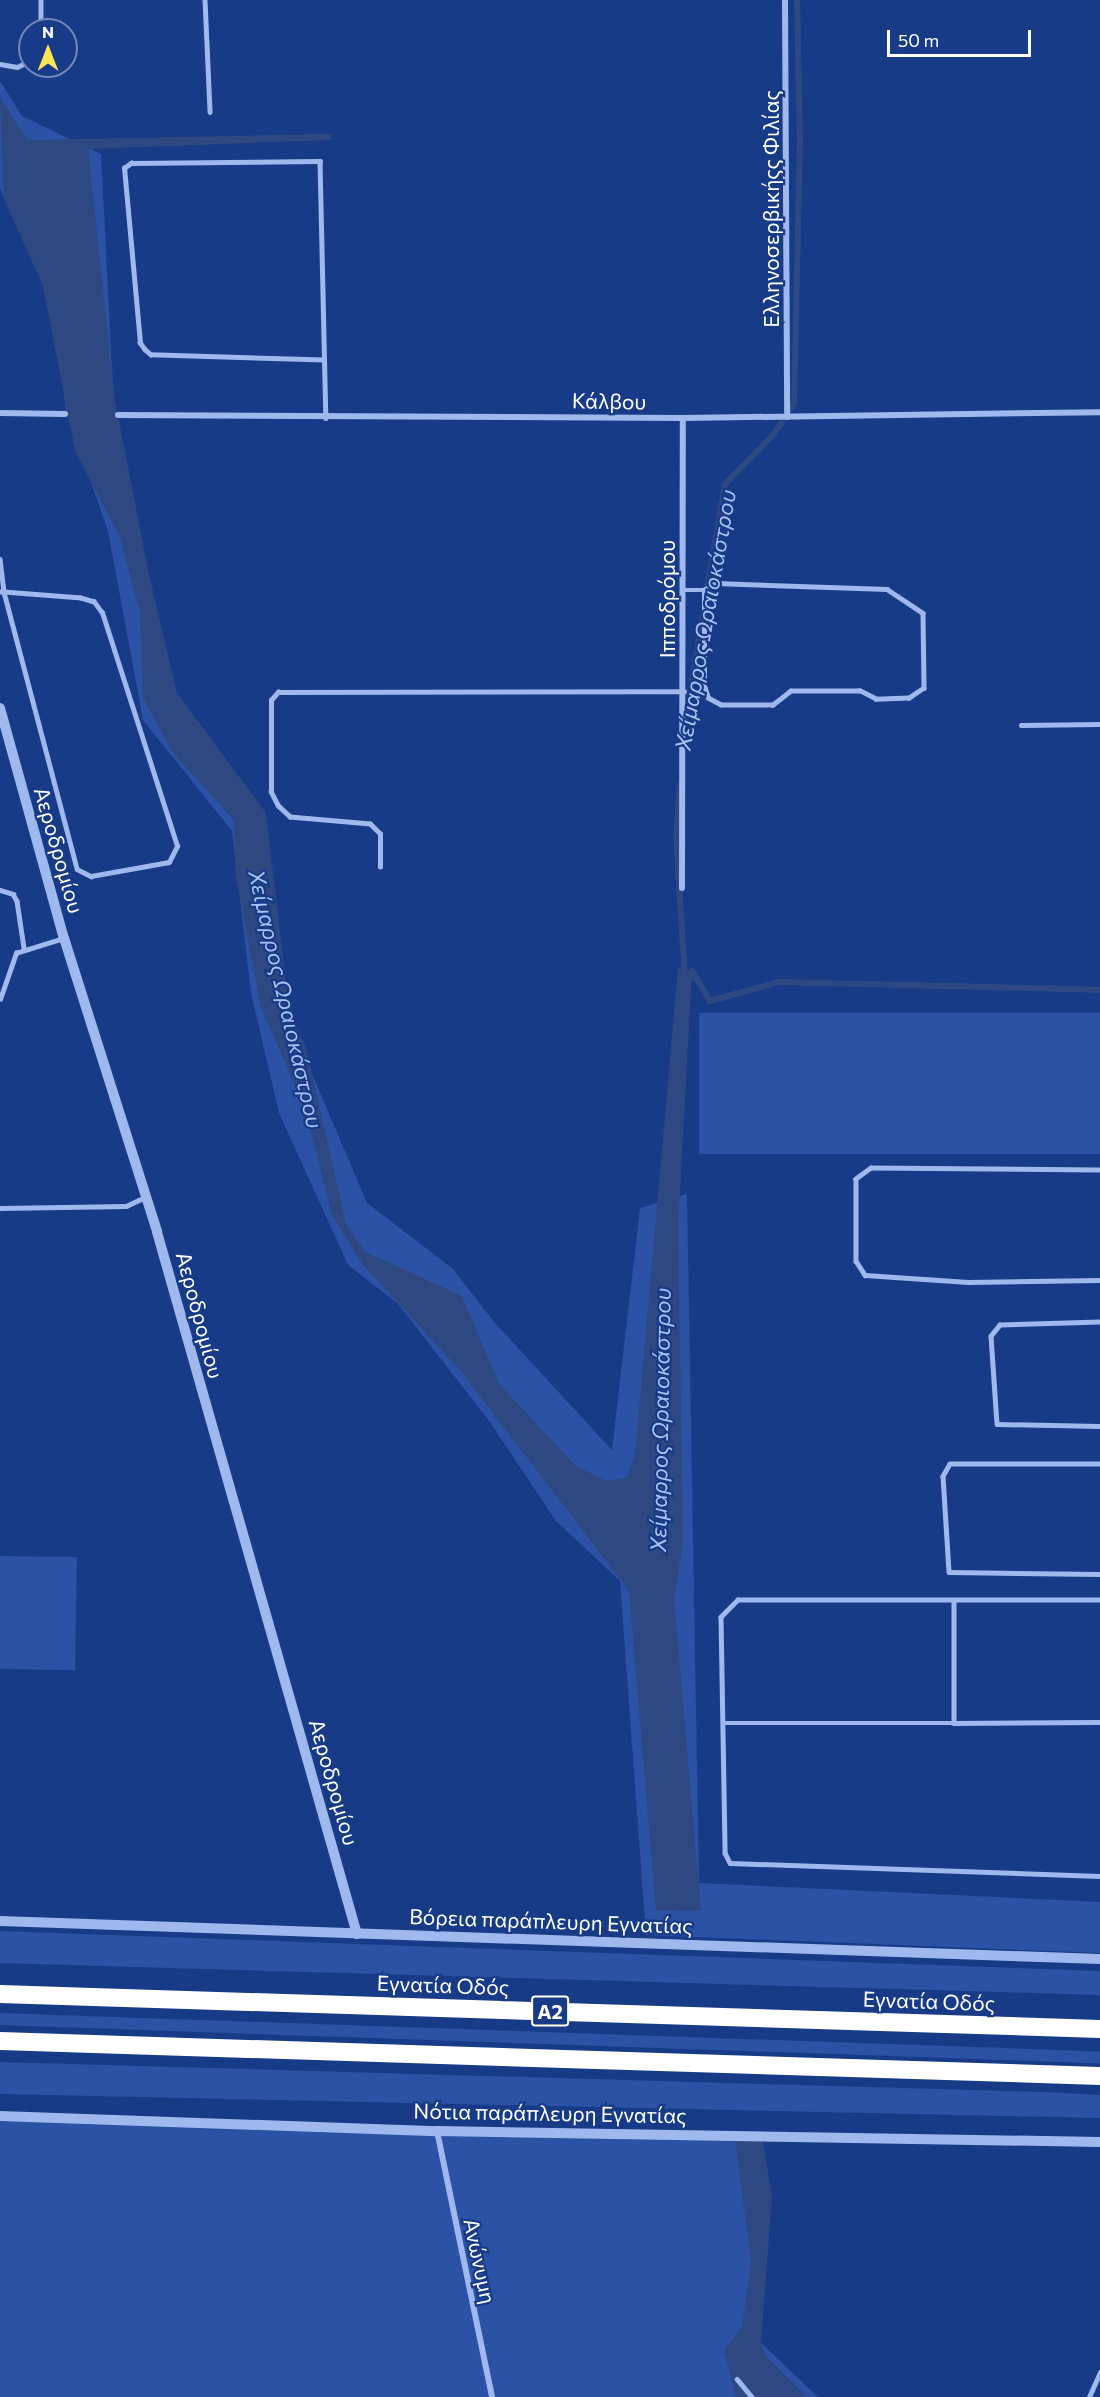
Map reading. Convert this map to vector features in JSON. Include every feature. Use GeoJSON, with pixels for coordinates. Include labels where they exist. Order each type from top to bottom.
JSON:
{"type":"FeatureCollection","features":[{"type":"Feature","properties":{"kind":"highway","name":"Εγνατία Οδός"},"geometry":{"type":"LineString","coordinates":[[0,1994],[1100,2029]]}},
{"type":"Feature","properties":{"kind":"highway","name":"Α2"},"geometry":{"type":"LineString","coordinates":[[0,2041],[1100,2076]]}},
{"type":"Feature","properties":{"kind":"street","name":"Ελληνοσερβικήςς Φιλίας"},"geometry":{"type":"LineString","coordinates":[[785,0],[787,417]]}},
{"type":"Feature","properties":{"kind":"street","name":"Κάλβου"},"geometry":{"type":"LineString","coordinates":[[118,416],[683,418],[1100,412]]}},
{"type":"Feature","properties":{"kind":"street"},"geometry":{"type":"LineString","coordinates":[[0,413],[65,414]]}},
{"type":"Feature","properties":{"kind":"street","name":"Ιπποδρόμου"},"geometry":{"type":"LineString","coordinates":[[682,888],[683,418]]}},
{"type":"Feature","properties":{"kind":"street","name":"Αεροδρομίου"},"geometry":{"type":"LineString","coordinates":[[0,708],[64,938],[146,1196],[357,1934]]}},
{"type":"Feature","properties":{"kind":"street","name":"Βόρεια παράπλευρη Εγνατίας"},"geometry":{"type":"LineString","coordinates":[[0,1921],[1100,1959]]}},
{"type":"Feature","properties":{"kind":"street","name":"Νότια παράπλευρη Εγνατίας"},"geometry":{"type":"LineString","coordinates":[[0,2116],[437,2131],[1100,2142]]}},
{"type":"Feature","properties":{"kind":"street","name":"Ανώνυμη"},"geometry":{"type":"LineString","coordinates":[[437,2131],[492,2397]]}},
{"type":"Feature","properties":{"kind":"lane"},"geometry":{"type":"LineString","coordinates":[[41,0],[41,18]]}},
{"type":"Feature","properties":{"kind":"lane"},"geometry":{"type":"LineString","coordinates":[[205,0],[210,112]]}},
{"type":"Feature","properties":{"kind":"lane"},"geometry":{"type":"LineString","coordinates":[[0,64],[18,67]]}},
{"type":"Feature","properties":{"kind":"lane"},"geometry":{"type":"LineString","coordinates":[[324,360],[151,355],[145,350],[140,343],[124,168],[131,163],[320,161],[326,418]]}},
{"type":"Feature","properties":{"kind":"lane"},"geometry":{"type":"LineString","coordinates":[[0,559],[2,592],[77,869],[91,876],[169,862],[177,846],[102,613],[94,602],[81,598],[2,592]]}},
{"type":"Feature","properties":{"kind":"lane"},"geometry":{"type":"LineString","coordinates":[[683,590],[704,590],[715,582],[886,589],[923,613],[924,688],[909,698],[876,699],[860,691],[791,691],[773,705],[721,705],[708,698],[705,686],[704,590]]}},
{"type":"Feature","properties":{"kind":"lane"},"geometry":{"type":"LineString","coordinates":[[380,867],[380,834],[370,824],[290,817],[278,806],[271,792],[271,700],[278,692],[684,691]]}},
{"type":"Feature","properties":{"kind":"lane"},"geometry":{"type":"LineString","coordinates":[[1021,725],[1100,724]]}},
{"type":"Feature","properties":{"kind":"lane"},"geometry":{"type":"LineString","coordinates":[[0,890],[13,894],[17,901],[24,948]]}},
{"type":"Feature","properties":{"kind":"lane"},"geometry":{"type":"LineString","coordinates":[[0,999],[16,953],[24,948],[64,938]]}},
{"type":"Feature","properties":{"kind":"lane"},"geometry":{"type":"LineString","coordinates":[[1100,1170],[872,1168],[856,1179],[856,1262],[865,1275],[968,1282],[1100,1280]]}},
{"type":"Feature","properties":{"kind":"lane"},"geometry":{"type":"LineString","coordinates":[[0,1208],[126,1206],[146,1196]]}},
{"type":"Feature","properties":{"kind":"lane"},"geometry":{"type":"LineString","coordinates":[[1100,1322],[1000,1325],[991,1336],[997,1424],[1100,1426]]}},
{"type":"Feature","properties":{"kind":"lane"},"geometry":{"type":"LineString","coordinates":[[1100,1464],[950,1464],[943,1476],[949,1572],[1100,1574]]}},
{"type":"Feature","properties":{"kind":"lane"},"geometry":{"type":"LineString","coordinates":[[1100,1600],[738,1600],[721,1617],[725,1852],[730,1863],[1100,1876]]}},
{"type":"Feature","properties":{"kind":"lane"},"geometry":{"type":"LineString","coordinates":[[954,1600],[954,1723]]}},
{"type":"Feature","properties":{"kind":"lane"},"geometry":{"type":"LineString","coordinates":[[723,1723],[1100,1722]]}},
{"type":"Feature","properties":{"kind":"lane"},"geometry":{"type":"LineString","coordinates":[[1089,2397],[1100,2372]]}},
{"type":"Feature","properties":{"kind":"lane"},"geometry":{"type":"LineString","coordinates":[[737,2379],[752,2397]]}},
{"type":"Feature","properties":{"kind":"shaded area"},"geometry":{"type":"Polygon","coordinates":[[[0,81],[22,116],[101,154],[114,407],[174,698],[267,831],[279,996],[367,1203],[452,1268],[495,1323],[612,1450],[640,1208],[687,1194],[699,1883],[1100,1902],[1100,1953],[646,1935],[620,1581],[556,1521],[487,1418],[398,1304],[348,1265],[279,1113],[251,993],[232,831],[143,720],[108,531],[66,410],[50,287],[0,189],[0,81]]]}},
{"type":"Feature","properties":{"kind":"shaded area"},"geometry":{"type":"Polygon","coordinates":[[[699,1013],[1100,1013],[1100,1154],[699,1154],[699,1013]]]}},
{"type":"Feature","properties":{"kind":"shaded area"},"geometry":{"type":"Polygon","coordinates":[[[0,1556],[77,1557],[75,1670],[0,1669],[0,1556]]]}},
{"type":"Feature","properties":{"kind":"shaded area"},"geometry":{"type":"Polygon","coordinates":[[[0,1931],[1100,1971],[1100,1995],[0,1963],[0,1931]]]}},
{"type":"Feature","properties":{"kind":"shaded area"},"geometry":{"type":"Polygon","coordinates":[[[0,2013],[1100,2051],[1100,2063],[0,2025],[0,2013]]]}},
{"type":"Feature","properties":{"kind":"shaded area"},"geometry":{"type":"Polygon","coordinates":[[[0,2062],[1045,2092],[1100,2095],[1100,2118],[0,2094],[0,2062]]]}},
{"type":"Feature","properties":{"kind":"shaded area"},"geometry":{"type":"Polygon","coordinates":[[[0,2120],[735,2138],[759,2151],[755,2337],[818,2397],[0,2397],[0,2120]]]}},
{"type":"Feature","properties":{"kind":"water"},"geometry":{"type":"Polygon","coordinates":[[[0,97],[27,140],[331,134],[331,140],[88,149],[115,401],[150,579],[177,693],[266,813],[289,1008],[306,1048],[346,1224],[365,1252],[462,1296],[499,1384],[576,1466],[606,1481],[627,1478],[635,1455],[678,968],[692,971],[678,1227],[683,1541],[674,1599],[701,1911],[656,1910],[629,1591],[460,1370],[363,1265],[332,1215],[306,1112],[261,1007],[236,878],[234,820],[173,753],[143,698],[140,612],[120,537],[75,451],[43,286],[4,199],[0,97]]]}},
{"type":"Feature","properties":{"kind":"water"},"geometry":{"type":"Polygon","coordinates":[[[762,2136],[772,2196],[761,2343],[765,2355],[807,2397],[736,2397],[724,2350],[742,2327],[751,2261],[735,2138],[762,2136]]]}},
{"type":"Feature","properties":{"kind":"waterway","name":"Χείμαρρος Ωραιοκάστρου"},"geometry":{"type":"LineString","coordinates":[[705,602],[725,484],[774,434],[794,403],[800,142],[797,0]]}},
{"type":"Feature","properties":{"kind":"waterway","name":"Χείμαρρος Ωραιοκάστρου"},"geometry":{"type":"LineString","coordinates":[[684,726],[703,615]]}},
{"type":"Feature","properties":{"kind":"waterway","name":"Χείμαρρος Ωραιοκάστρου"},"geometry":{"type":"LineString","coordinates":[[680,784],[676,835],[685,977]]}},
{"type":"Feature","properties":{"kind":"waterway","name":"Χείμαρρος Ωραιοκάστρου"},"geometry":{"type":"LineString","coordinates":[[691,978],[692,971],[710,1001],[779,982],[1100,990]]}}]}
